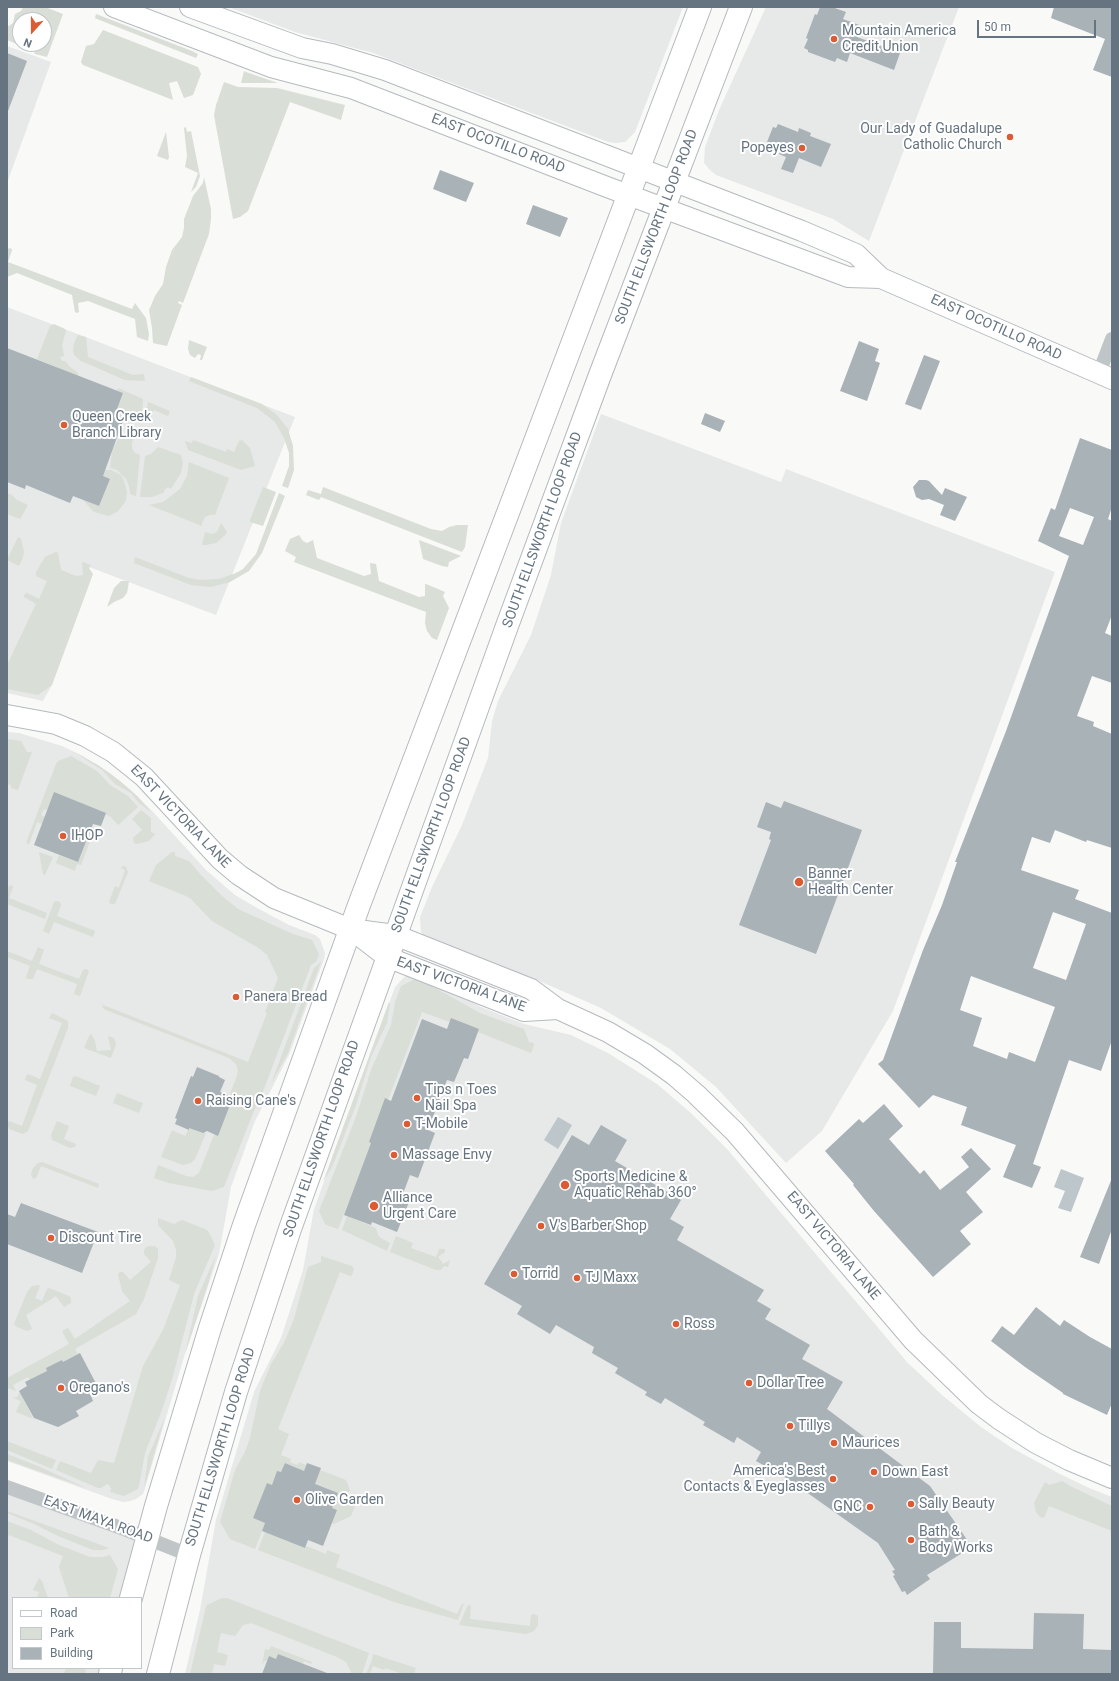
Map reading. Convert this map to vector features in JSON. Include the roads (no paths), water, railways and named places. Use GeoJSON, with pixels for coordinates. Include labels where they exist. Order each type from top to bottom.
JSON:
{"type":"FeatureCollection","features":[{"type":"Feature","properties":{"kind":"main road","name":"EAST OCOTILLO ROAD"},"geometry":{"type":"LineString","coordinates":[[114,7],[271,67],[351,88],[848,277],[881,278]]}},
{"type":"Feature","properties":{"kind":"main road","name":"EAST OCOTILLO ROAD"},"geometry":{"type":"LineString","coordinates":[[190,7],[302,48],[369,64],[802,231],[856,254],[881,278],[1105,376]]}},
{"type":"Feature","properties":{"kind":"main road"},"geometry":{"type":"LineString","coordinates":[[131,1597],[156,1506],[208,1335],[244,1225],[350,929],[700,7]]}},
{"type":"Feature","properties":{"kind":"main road","name":"SOUTH ELLSWORTH LOOP ROAD"},"geometry":{"type":"LineString","coordinates":[[158,1674],[189,1555],[236,1392],[288,1236],[387,957],[432,839],[518,597],[664,207],[741,7]]}},
{"type":"Feature","properties":{"kind":"main road","name":"EAST VICTORIA LANE"},"geometry":{"type":"LineString","coordinates":[[7,715],[56,724],[85,736],[114,752],[144,777],[220,859],[239,875],[274,898],[350,929],[395,936],[531,989],[558,1009],[608,1032],[645,1054],[674,1075],[696,1094],[735,1132],[913,1340],[979,1404],[1036,1443],[1069,1460],[1112,1478]]}},
{"type":"Feature","properties":{"kind":"main road","name":"EAST VICTORIA LANE"},"geometry":{"type":"LineString","coordinates":[[350,929],[387,957],[524,1011],[558,1009]]}},
{"type":"Feature","properties":{"kind":"street"},"geometry":{"type":"LineString","coordinates":[[1105,376],[1112,339]]}},
{"type":"Feature","properties":{"kind":"street","name":"EAST MAYA ROAD"},"geometry":{"type":"LineString","coordinates":[[7,1487],[147,1538],[189,1555]]}},
{"type":"Feature","properties":{"kind":"place","name":"Mountain America Credit Union"},"geometry":{"type":"Point","coordinates":[834,39]}},
{"type":"Feature","properties":{"kind":"place","name":"Our Lady of Guadalupe Catholic Church"},"geometry":{"type":"Point","coordinates":[1010,137]}},
{"type":"Feature","properties":{"kind":"place","name":"Popeyes"},"geometry":{"type":"Point","coordinates":[802,148]}},
{"type":"Feature","properties":{"kind":"place","name":"Queen Creek Branch Library"},"geometry":{"type":"Point","coordinates":[64,425]}},
{"type":"Feature","properties":{"kind":"place","name":"IHOP"},"geometry":{"type":"Point","coordinates":[63,836]}},
{"type":"Feature","properties":{"kind":"place","name":"Banner Health Center"},"geometry":{"type":"Point","coordinates":[799,882]}},
{"type":"Feature","properties":{"kind":"place","name":"Panera Bread"},"geometry":{"type":"Point","coordinates":[236,997]}},
{"type":"Feature","properties":{"kind":"place","name":"Tips n Toes Nail Spa"},"geometry":{"type":"Point","coordinates":[417,1098]}},
{"type":"Feature","properties":{"kind":"place","name":"Raising Cane's"},"geometry":{"type":"Point","coordinates":[198,1101]}},
{"type":"Feature","properties":{"kind":"place","name":"T-Mobile"},"geometry":{"type":"Point","coordinates":[407,1124]}},
{"type":"Feature","properties":{"kind":"place","name":"Massage Envy"},"geometry":{"type":"Point","coordinates":[394,1155]}},
{"type":"Feature","properties":{"kind":"place","name":"Sports Medicine & Aquatic Rehab 360°"},"geometry":{"type":"Point","coordinates":[565,1185]}},
{"type":"Feature","properties":{"kind":"place","name":"Alliance Urgent Care"},"geometry":{"type":"Point","coordinates":[374,1206]}},
{"type":"Feature","properties":{"kind":"place","name":"V's Barber Shop"},"geometry":{"type":"Point","coordinates":[541,1226]}},
{"type":"Feature","properties":{"kind":"place","name":"Discount Tire"},"geometry":{"type":"Point","coordinates":[51,1238]}},
{"type":"Feature","properties":{"kind":"place","name":"Torrid"},"geometry":{"type":"Point","coordinates":[514,1274]}},
{"type":"Feature","properties":{"kind":"place","name":"TJ Maxx"},"geometry":{"type":"Point","coordinates":[577,1278]}},
{"type":"Feature","properties":{"kind":"place","name":"Ross"},"geometry":{"type":"Point","coordinates":[676,1324]}},
{"type":"Feature","properties":{"kind":"place","name":"Dollar Tree"},"geometry":{"type":"Point","coordinates":[749,1383]}},
{"type":"Feature","properties":{"kind":"place","name":"Oregano's"},"geometry":{"type":"Point","coordinates":[61,1388]}},
{"type":"Feature","properties":{"kind":"place","name":"Tillys"},"geometry":{"type":"Point","coordinates":[790,1426]}},
{"type":"Feature","properties":{"kind":"place","name":"Maurices"},"geometry":{"type":"Point","coordinates":[834,1443]}},
{"type":"Feature","properties":{"kind":"place","name":"Down East"},"geometry":{"type":"Point","coordinates":[874,1472]}},
{"type":"Feature","properties":{"kind":"place","name":"America's Best Contacts & Eyeglasses"},"geometry":{"type":"Point","coordinates":[833,1479]}},
{"type":"Feature","properties":{"kind":"place","name":"Olive Garden"},"geometry":{"type":"Point","coordinates":[297,1500]}},
{"type":"Feature","properties":{"kind":"place","name":"Sally Beauty"},"geometry":{"type":"Point","coordinates":[911,1504]}},
{"type":"Feature","properties":{"kind":"place","name":"GNC"},"geometry":{"type":"Point","coordinates":[870,1507]}},
{"type":"Feature","properties":{"kind":"place","name":"Bath & Body Works"},"geometry":{"type":"Point","coordinates":[911,1540]}}]}
